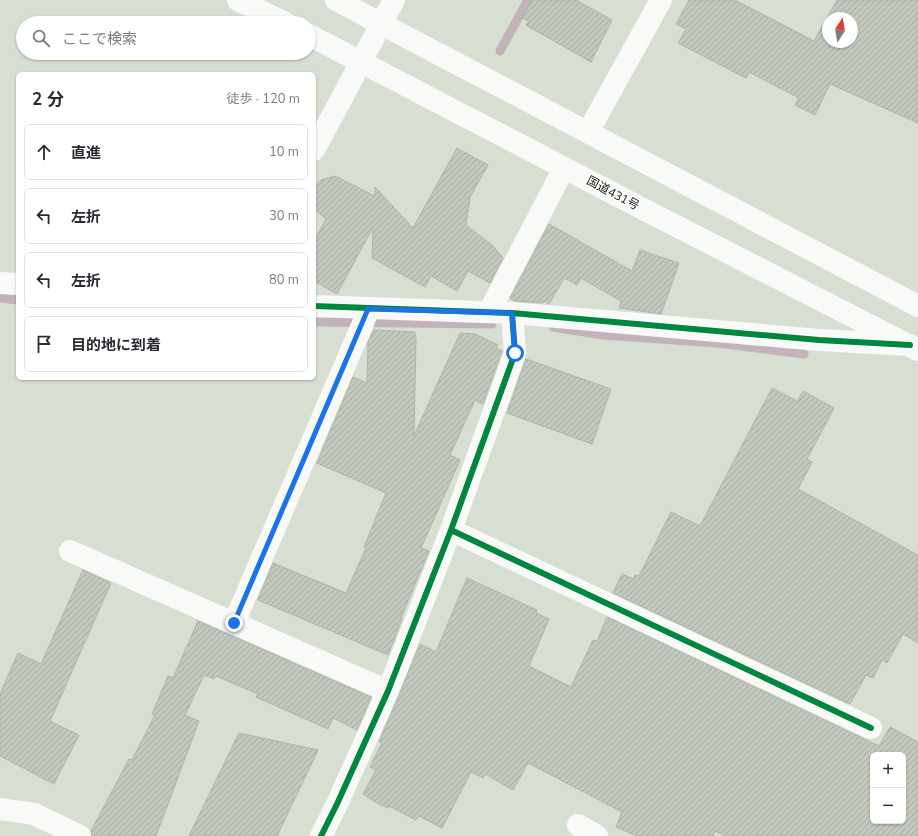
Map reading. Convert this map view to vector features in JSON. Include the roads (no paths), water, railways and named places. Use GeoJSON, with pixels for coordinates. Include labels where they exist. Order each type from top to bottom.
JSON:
{"type":"FeatureCollection","features":[{"type":"Feature","properties":{"kind":"main road"},"geometry":{"type":"LineString","coordinates":[[238,0],[271,16]]}},
{"type":"Feature","properties":{"kind":"main road"},"geometry":{"type":"LineString","coordinates":[[336,0],[918,306]]}},
{"type":"Feature","properties":{"kind":"main road"},"geometry":{"type":"LineString","coordinates":[[316,146],[394,0]]}},
{"type":"Feature","properties":{"kind":"main road"},"geometry":{"type":"LineString","coordinates":[[588,132],[661,0]]}},
{"type":"Feature","properties":{"kind":"main road","name":"国道431号"},"geometry":{"type":"LineString","coordinates":[[316,38],[564,168],[914,347]]}},
{"type":"Feature","properties":{"kind":"main road"},"geometry":{"type":"LineString","coordinates":[[489,312],[564,168]]}},
{"type":"Feature","properties":{"kind":"main road"},"geometry":{"type":"LineString","coordinates":[[0,283],[16,284]]}},
{"type":"Feature","properties":{"kind":"main road"},"geometry":{"type":"LineString","coordinates":[[316,306],[512,313],[914,347]]}},
{"type":"Feature","properties":{"kind":"main road"},"geometry":{"type":"LineString","coordinates":[[234,623],[368,309]]}},
{"type":"Feature","properties":{"kind":"main road"},"geometry":{"type":"LineString","coordinates":[[321,836],[338,804],[388,691],[451,530],[515,353],[512,313]]}},
{"type":"Feature","properties":{"kind":"main road"},"geometry":{"type":"LineString","coordinates":[[451,530],[872,728]]}},
{"type":"Feature","properties":{"kind":"main road"},"geometry":{"type":"LineString","coordinates":[[70,551],[388,691]]}},
{"type":"Feature","properties":{"kind":"main road"},"geometry":{"type":"LineString","coordinates":[[0,809],[34,814],[80,836]]}},
{"type":"Feature","properties":{"kind":"main road"},"geometry":{"type":"LineString","coordinates":[[578,825],[597,836]]}},
{"type":"Feature","properties":{"kind":"waterway"},"geometry":{"type":"LineString","coordinates":[[500,51],[528,0]]}},
{"type":"Feature","properties":{"kind":"waterway"},"geometry":{"type":"LineString","coordinates":[[0,298],[16,300]]}},
{"type":"Feature","properties":{"kind":"waterway"},"geometry":{"type":"LineString","coordinates":[[316,322],[492,324]]}},
{"type":"Feature","properties":{"kind":"waterway"},"geometry":{"type":"LineString","coordinates":[[553,327],[603,335],[717,343],[804,354]]}}]}
